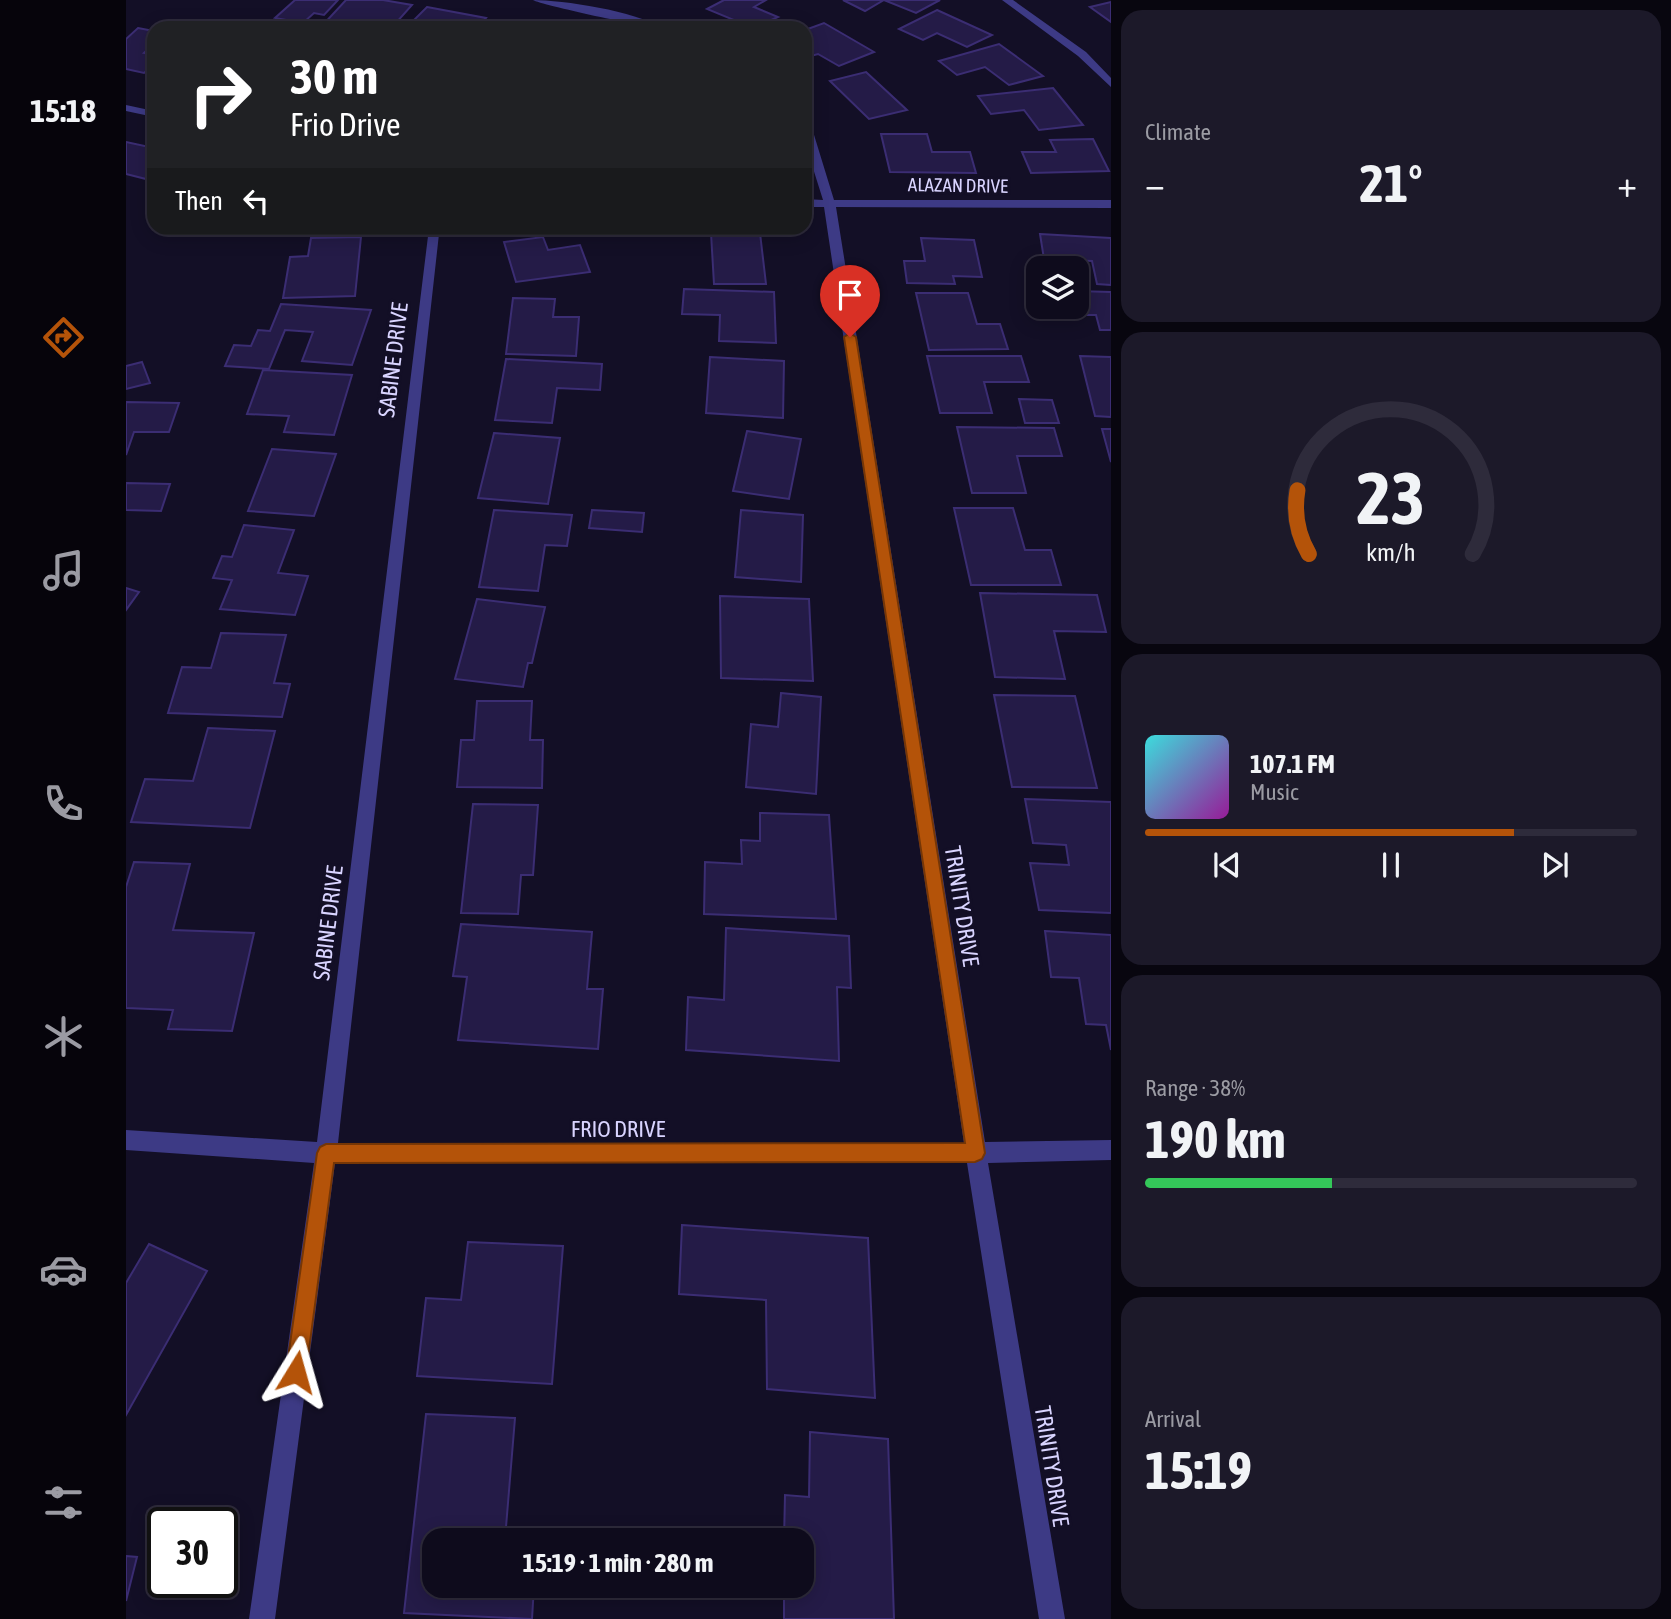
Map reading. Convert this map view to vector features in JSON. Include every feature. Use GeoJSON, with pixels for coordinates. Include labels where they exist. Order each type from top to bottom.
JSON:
{"type":"FeatureCollection","features":[{"type":"Feature","properties":{"kind":"street"},"geometry":{"type":"LineString","coordinates":[[538,0],[635,21]]}},
{"type":"Feature","properties":{"kind":"street"},"geometry":{"type":"LineString","coordinates":[[1007,0],[1082,54],[1111,84]]}},
{"type":"Feature","properties":{"kind":"street"},"geometry":{"type":"LineString","coordinates":[[126,108],[147,112]]}},
{"type":"Feature","properties":{"kind":"street","name":"TRINITY DRIVE"},"geometry":{"type":"LineString","coordinates":[[812,147],[829,201],[975,1153],[1052,1619]]}},
{"type":"Feature","properties":{"kind":"street","name":"ALAZAN DRIVE"},"geometry":{"type":"LineString","coordinates":[[812,202],[1111,204]]}},
{"type":"Feature","properties":{"kind":"street","name":"SABINE DRIVE"},"geometry":{"type":"LineString","coordinates":[[262,1619],[326,1153],[430,235]]}},
{"type":"Feature","properties":{"kind":"street","name":"FRIO DRIVE"},"geometry":{"type":"LineString","coordinates":[[126,1140],[326,1153],[975,1153],[1111,1150]]}},
{"type":"Feature","properties":{"kind":"building"},"geometry":{"type":"Polygon","coordinates":[[[295,0],[338,0],[324,15],[314,13],[305,21],[275,18],[295,0]]]}},
{"type":"Feature","properties":{"kind":"building"},"geometry":{"type":"Polygon","coordinates":[[[346,0],[383,0],[412,5],[398,21],[326,21],[346,0]]]}},
{"type":"Feature","properties":{"kind":"building"},"geometry":{"type":"Polygon","coordinates":[[[724,0],[766,0],[754,7],[778,17],[769,21],[736,21],[707,9],[724,0]]]}},
{"type":"Feature","properties":{"kind":"building"},"geometry":{"type":"Polygon","coordinates":[[[843,0],[884,0],[865,11],[843,0]]]}},
{"type":"Feature","properties":{"kind":"building"},"geometry":{"type":"Polygon","coordinates":[[[884,0],[940,0],[916,13],[884,0]]]}},
{"type":"Feature","properties":{"kind":"building"},"geometry":{"type":"Polygon","coordinates":[[[1111,2],[1111,22],[1090,7],[1111,2]]]}},
{"type":"Feature","properties":{"kind":"building"},"geometry":{"type":"Polygon","coordinates":[[[427,7],[486,18],[483,21],[413,21],[427,7]]]}},
{"type":"Feature","properties":{"kind":"building"},"geometry":{"type":"Polygon","coordinates":[[[937,10],[992,35],[967,47],[937,33],[923,40],[899,29],[937,10]]]}},
{"type":"Feature","properties":{"kind":"building"},"geometry":{"type":"Polygon","coordinates":[[[824,23],[874,52],[839,66],[818,54],[812,56],[812,27],[824,23]]]}},
{"type":"Feature","properties":{"kind":"building"},"geometry":{"type":"Polygon","coordinates":[[[138,28],[147,30],[147,50],[144,53],[147,54],[147,70],[144,73],[126,69],[126,39],[138,28]]]}},
{"type":"Feature","properties":{"kind":"building"},"geometry":{"type":"Polygon","coordinates":[[[999,44],[1043,76],[1009,85],[985,67],[957,75],[939,61],[999,44]]]}},
{"type":"Feature","properties":{"kind":"building"},"geometry":{"type":"Polygon","coordinates":[[[866,72],[907,110],[869,119],[830,81],[866,72]]]}},
{"type":"Feature","properties":{"kind":"building"},"geometry":{"type":"Polygon","coordinates":[[[1053,88],[1083,125],[1039,130],[1024,110],[991,114],[978,96],[1053,88]]]}},
{"type":"Feature","properties":{"kind":"building"},"geometry":{"type":"Polygon","coordinates":[[[881,134],[927,134],[932,152],[970,152],[976,173],[890,172],[881,134]]]}},
{"type":"Feature","properties":{"kind":"building"},"geometry":{"type":"Polygon","coordinates":[[[1093,139],[1109,171],[1031,173],[1022,152],[1056,152],[1050,140],[1093,139]]]}},
{"type":"Feature","properties":{"kind":"building"},"geometry":{"type":"Polygon","coordinates":[[[126,142],[147,146],[147,179],[126,174],[126,142]]]}},
{"type":"Feature","properties":{"kind":"building"},"geometry":{"type":"Polygon","coordinates":[[[1040,234],[1111,238],[1111,285],[1097,284],[1089,256],[1044,256],[1040,234]]]}},
{"type":"Feature","properties":{"kind":"building"},"geometry":{"type":"Polygon","coordinates":[[[711,235],[760,235],[766,284],[714,284],[711,235]]]}},
{"type":"Feature","properties":{"kind":"building"},"geometry":{"type":"Polygon","coordinates":[[[361,237],[355,296],[283,298],[290,257],[308,256],[311,238],[361,237]]]}},
{"type":"Feature","properties":{"kind":"building"},"geometry":{"type":"Polygon","coordinates":[[[543,237],[548,250],[580,245],[590,272],[516,282],[504,242],[543,237]]]}},
{"type":"Feature","properties":{"kind":"building"},"geometry":{"type":"Polygon","coordinates":[[[921,238],[974,240],[982,277],[953,276],[955,284],[907,283],[904,261],[925,261],[921,238]]]}},
{"type":"Feature","properties":{"kind":"building"},"geometry":{"type":"Polygon","coordinates":[[[684,289],[774,292],[776,343],[719,341],[720,315],[682,314],[684,289]]]}},
{"type":"Feature","properties":{"kind":"building"},"geometry":{"type":"Polygon","coordinates":[[[1089,291],[1111,292],[1111,330],[1100,330],[1096,315],[1089,315],[1089,291]]]}},
{"type":"Feature","properties":{"kind":"building"},"geometry":{"type":"Polygon","coordinates":[[[916,293],[968,293],[977,324],[1000,324],[1008,349],[929,350],[916,293]]]}},
{"type":"Feature","properties":{"kind":"building"},"geometry":{"type":"Polygon","coordinates":[[[513,298],[555,299],[553,317],[579,317],[576,356],[506,354],[513,298]]]}},
{"type":"Feature","properties":{"kind":"building"},"geometry":{"type":"Polygon","coordinates":[[[281,304],[371,310],[352,365],[302,361],[313,332],[285,330],[269,369],[225,366],[234,345],[251,346],[258,330],[270,331],[281,304]]]}},
{"type":"Feature","properties":{"kind":"building"},"geometry":{"type":"Polygon","coordinates":[[[927,356],[1021,356],[1029,382],[984,382],[992,413],[940,413],[927,356]]]}},
{"type":"Feature","properties":{"kind":"building"},"geometry":{"type":"Polygon","coordinates":[[[1080,356],[1111,357],[1111,417],[1095,416],[1080,356]]]}},
{"type":"Feature","properties":{"kind":"building"},"geometry":{"type":"Polygon","coordinates":[[[710,357],[784,361],[783,418],[706,413],[710,357]]]}},
{"type":"Feature","properties":{"kind":"building"},"geometry":{"type":"Polygon","coordinates":[[[506,359],[602,364],[600,390],[557,388],[552,423],[495,420],[506,359]]]}},
{"type":"Feature","properties":{"kind":"building"},"geometry":{"type":"Polygon","coordinates":[[[142,362],[150,383],[126,389],[126,366],[142,362]]]}},
{"type":"Feature","properties":{"kind":"building"},"geometry":{"type":"Polygon","coordinates":[[[263,370],[352,375],[334,435],[284,432],[289,416],[247,414],[263,370]]]}},
{"type":"Feature","properties":{"kind":"building"},"geometry":{"type":"Polygon","coordinates":[[[1019,399],[1052,400],[1059,423],[1025,423],[1019,399]]]}},
{"type":"Feature","properties":{"kind":"building"},"geometry":{"type":"Polygon","coordinates":[[[126,402],[179,403],[169,432],[134,432],[126,455],[126,402]]]}},
{"type":"Feature","properties":{"kind":"building"},"geometry":{"type":"Polygon","coordinates":[[[957,427],[1054,428],[1062,456],[1017,456],[1026,493],[972,493],[957,427]]]}},
{"type":"Feature","properties":{"kind":"building"},"geometry":{"type":"Polygon","coordinates":[[[1102,429],[1111,429],[1111,462],[1102,429]]]}},
{"type":"Feature","properties":{"kind":"building"},"geometry":{"type":"Polygon","coordinates":[[[747,431],[801,439],[789,499],[733,491],[747,431]]]}},
{"type":"Feature","properties":{"kind":"building"},"geometry":{"type":"Polygon","coordinates":[[[494,433],[560,438],[548,504],[478,498],[494,433]]]}},
{"type":"Feature","properties":{"kind":"building"},"geometry":{"type":"Polygon","coordinates":[[[272,449],[336,454],[314,516],[248,511],[272,449]]]}},
{"type":"Feature","properties":{"kind":"building"},"geometry":{"type":"Polygon","coordinates":[[[126,483],[170,484],[161,511],[126,510],[126,483]]]}},
{"type":"Feature","properties":{"kind":"building"},"geometry":{"type":"Polygon","coordinates":[[[954,508],[1013,508],[1025,550],[1051,550],[1061,585],[971,585],[954,508]]]}},
{"type":"Feature","properties":{"kind":"building"},"geometry":{"type":"Polygon","coordinates":[[[494,510],[572,515],[567,546],[545,545],[538,591],[479,587],[494,510]]]}},
{"type":"Feature","properties":{"kind":"building"},"geometry":{"type":"Polygon","coordinates":[[[592,510],[644,513],[642,532],[589,528],[592,510]]]}},
{"type":"Feature","properties":{"kind":"building"},"geometry":{"type":"Polygon","coordinates":[[[741,510],[803,515],[801,582],[735,577],[741,510]]]}},
{"type":"Feature","properties":{"kind":"building"},"geometry":{"type":"Polygon","coordinates":[[[244,525],[294,530],[278,573],[308,576],[295,615],[220,609],[232,580],[213,578],[222,556],[232,557],[244,525]]]}},
{"type":"Feature","properties":{"kind":"building"},"geometry":{"type":"Polygon","coordinates":[[[126,588],[139,592],[126,610],[126,588]]]}},
{"type":"Feature","properties":{"kind":"building"},"geometry":{"type":"Polygon","coordinates":[[[980,593],[1097,595],[1106,632],[1054,631],[1065,679],[995,677],[980,593]]]}},
{"type":"Feature","properties":{"kind":"building"},"geometry":{"type":"Polygon","coordinates":[[[720,596],[809,599],[813,681],[721,678],[720,596]]]}},
{"type":"Feature","properties":{"kind":"building"},"geometry":{"type":"Polygon","coordinates":[[[477,599],[545,607],[532,663],[528,663],[523,687],[455,679],[477,599]]]}},
{"type":"Feature","properties":{"kind":"building"},"geometry":{"type":"Polygon","coordinates":[[[221,633],[286,635],[274,683],[290,684],[282,717],[168,713],[182,667],[211,668],[221,633]]]}},
{"type":"Feature","properties":{"kind":"building"},"geometry":{"type":"Polygon","coordinates":[[[781,693],[821,697],[816,794],[746,787],[751,724],[778,727],[781,693]]]}},
{"type":"Feature","properties":{"kind":"building"},"geometry":{"type":"Polygon","coordinates":[[[994,695],[1075,696],[1097,788],[1012,787],[994,695]]]}},
{"type":"Feature","properties":{"kind":"building"},"geometry":{"type":"Polygon","coordinates":[[[477,701],[532,701],[530,740],[543,740],[542,788],[457,787],[461,740],[474,740],[477,701]]]}},
{"type":"Feature","properties":{"kind":"building"},"geometry":{"type":"Polygon","coordinates":[[[208,728],[275,731],[250,828],[131,822],[145,779],[193,781],[208,728]]]}},
{"type":"Feature","properties":{"kind":"building"},"geometry":{"type":"Polygon","coordinates":[[[1025,799],[1111,802],[1111,913],[1039,910],[1030,863],[1069,865],[1066,845],[1033,843],[1025,799]]]}},
{"type":"Feature","properties":{"kind":"building"},"geometry":{"type":"Polygon","coordinates":[[[473,804],[538,805],[533,875],[521,875],[518,914],[461,913],[473,804]]]}},
{"type":"Feature","properties":{"kind":"building"},"geometry":{"type":"Polygon","coordinates":[[[760,813],[829,815],[836,919],[704,914],[705,862],[742,864],[741,840],[760,841],[760,813]]]}},
{"type":"Feature","properties":{"kind":"building"},"geometry":{"type":"Polygon","coordinates":[[[134,862],[190,864],[173,930],[254,933],[232,1031],[168,1029],[173,1010],[126,1008],[126,887],[134,862]]]}},
{"type":"Feature","properties":{"kind":"building"},"geometry":{"type":"Polygon","coordinates":[[[461,924],[592,932],[587,989],[603,989],[598,1049],[458,1040],[467,977],[453,976],[461,924]]]}},
{"type":"Feature","properties":{"kind":"building"},"geometry":{"type":"Polygon","coordinates":[[[726,928],[849,936],[851,988],[837,987],[839,1061],[686,1050],[688,997],[724,1000],[726,928]]]}},
{"type":"Feature","properties":{"kind":"building"},"geometry":{"type":"Polygon","coordinates":[[[1045,931],[1111,935],[1111,1050],[1106,1025],[1086,1024],[1079,978],[1051,977],[1045,931]]]}},
{"type":"Feature","properties":{"kind":"building"},"geometry":{"type":"Polygon","coordinates":[[[682,1225],[868,1238],[875,1398],[767,1389],[766,1300],[679,1294],[682,1225]]]}},
{"type":"Feature","properties":{"kind":"building"},"geometry":{"type":"Polygon","coordinates":[[[468,1242],[563,1246],[552,1384],[417,1376],[426,1298],[461,1300],[468,1242]]]}},
{"type":"Feature","properties":{"kind":"building"},"geometry":{"type":"Polygon","coordinates":[[[149,1244],[207,1271],[126,1415],[126,1283],[149,1244]]]}},
{"type":"Feature","properties":{"kind":"building"},"geometry":{"type":"Polygon","coordinates":[[[426,1414],[515,1418],[506,1527],[522,1528],[422,1528],[422,1598],[533,1598],[532,1619],[404,1613],[426,1414]]]}},
{"type":"Feature","properties":{"kind":"building"},"geometry":{"type":"Polygon","coordinates":[[[810,1432],[888,1439],[894,1619],[784,1619],[784,1598],[814,1598],[814,1528],[784,1528],[785,1495],[809,1497],[810,1432]]]}},
{"type":"Feature","properties":{"kind":"building"},"geometry":{"type":"Polygon","coordinates":[[[126,1556],[137,1557],[126,1601],[126,1556]]]}},
{"type":"Feature","properties":{"kind":"route"},"geometry":{"type":"LineString","coordinates":[[296,1372],[326,1153],[975,1153],[850,337]]}}]}
